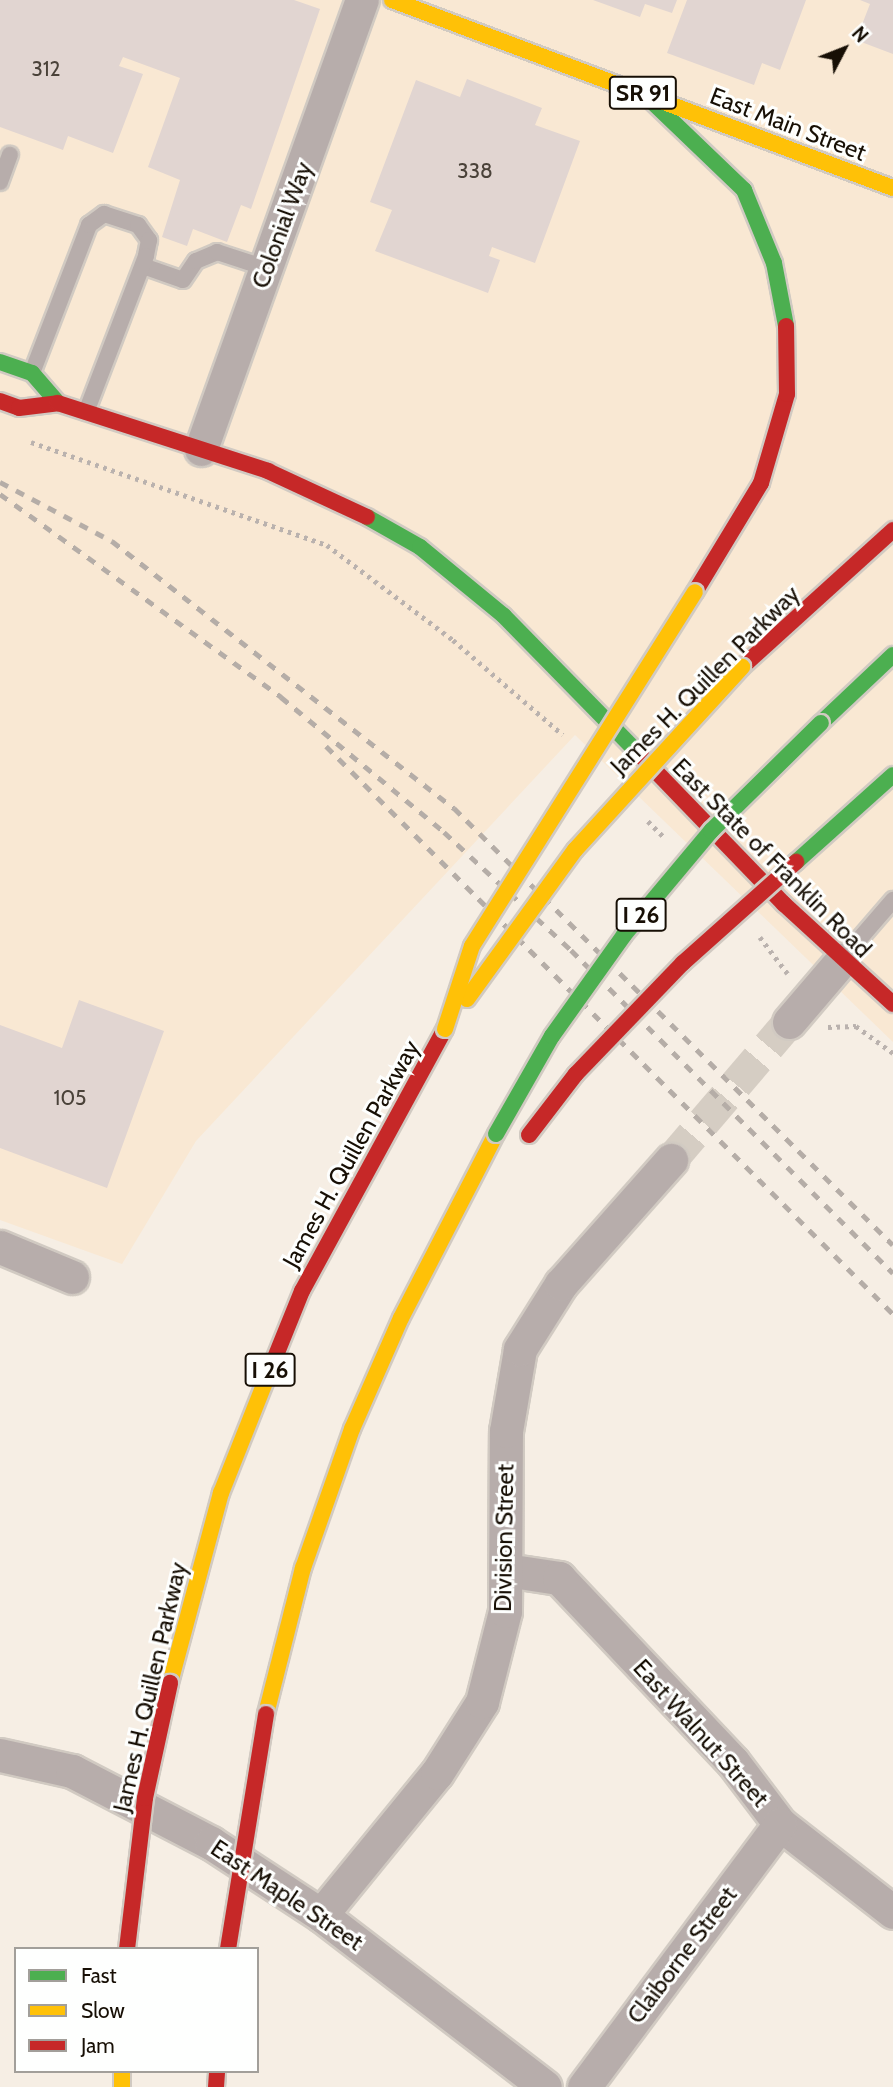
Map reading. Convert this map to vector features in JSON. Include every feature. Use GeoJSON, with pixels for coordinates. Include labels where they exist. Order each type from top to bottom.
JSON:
{"type":"FeatureCollection","features":[{"type":"Feature","properties":{"kind":"main road","name":"East Main Street"},"geometry":{"type":"LineString","coordinates":[[392,0],[893,188]]}},
{"type":"Feature","properties":{"kind":"main road"},"geometry":{"type":"LineString","coordinates":[[445,1029],[472,946],[761,483],[787,394],[789,344],[774,263],[744,190],[644,93]]}},
{"type":"Feature","properties":{"kind":"main road"},"geometry":{"type":"LineString","coordinates":[[0,362],[32,373],[58,402]]}},
{"type":"Feature","properties":{"kind":"main road"},"geometry":{"type":"LineString","coordinates":[[0,401],[19,408],[58,402]]}},
{"type":"Feature","properties":{"kind":"main road","name":"East State of Franklin Road"},"geometry":{"type":"LineString","coordinates":[[58,402],[201,449],[332,497],[386,525],[465,580],[842,960],[893,1004]]}},
{"type":"Feature","properties":{"kind":"main road","name":"James H. Quillen Parkway"},"geometry":{"type":"LineString","coordinates":[[127,1947],[145,1798],[170,1683],[221,1493],[302,1291],[445,1029],[575,850],[742,667],[893,530]]}},
{"type":"Feature","properties":{"kind":"main road","name":"I 26"},"geometry":{"type":"LineString","coordinates":[[228,1947],[265,1714],[323,1508],[352,1429],[437,1245],[552,1036],[624,935],[711,831],[893,655]]}},
{"type":"Feature","properties":{"kind":"main road"},"geometry":{"type":"LineString","coordinates":[[525,1140],[576,1073],[683,963],[893,775]]}},
{"type":"Feature","properties":{"kind":"main road"},"geometry":{"type":"LineString","coordinates":[[437,1245],[495,1175]]}},
{"type":"Feature","properties":{"kind":"street","name":"Colonial Way"},"geometry":{"type":"LineString","coordinates":[[201,449],[362,0]]}},
{"type":"Feature","properties":{"kind":"street"},"geometry":{"type":"LineString","coordinates":[[796,1014],[842,960]]}},
{"type":"Feature","properties":{"kind":"street","name":"Division Street"},"geometry":{"type":"LineString","coordinates":[[321,1915],[437,1773],[482,1702],[505,1611],[506,1431],[520,1349],[561,1283],[671,1160]]}},
{"type":"Feature","properties":{"kind":"street"},"geometry":{"type":"LineString","coordinates":[[0,1247],[72,1277]]}},
{"type":"Feature","properties":{"kind":"street","name":"East Walnut Street"},"geometry":{"type":"LineString","coordinates":[[506,1570],[559,1578],[733,1762],[780,1824],[893,1912]]}},
{"type":"Feature","properties":{"kind":"street","name":"East Maple Street"},"geometry":{"type":"LineString","coordinates":[[0,1755],[72,1771],[211,1843],[321,1915],[545,2087]]}},
{"type":"Feature","properties":{"kind":"street","name":"Claiborne Street"},"geometry":{"type":"LineString","coordinates":[[584,2087],[780,1824]]}},
{"type":"Feature","properties":{"kind":"lane"},"geometry":{"type":"LineString","coordinates":[[0,182],[10,155]]}},
{"type":"Feature","properties":{"kind":"lane"},"geometry":{"type":"LineString","coordinates":[[32,373],[89,225],[104,214],[138,225],[149,240],[143,266],[86,412]]}},
{"type":"Feature","properties":{"kind":"lane"},"geometry":{"type":"LineString","coordinates":[[143,266],[183,280],[196,261],[217,252],[266,268]]}},
{"type":"Feature","properties":{"kind":"lane"},"geometry":{"type":"LineString","coordinates":[[842,960],[893,900]]}},
{"type":"Feature","properties":{"kind":"path"},"geometry":{"type":"LineString","coordinates":[[23,440],[327,545],[540,710],[569,742]]}},
{"type":"Feature","properties":{"kind":"path"},"geometry":{"type":"LineString","coordinates":[[638,811],[667,841]]}},
{"type":"Feature","properties":{"kind":"path"},"geometry":{"type":"LineString","coordinates":[[753,930],[782,961],[796,1014],[828,1027],[856,1026],[893,1053]]}},
{"type":"Feature","properties":{"kind":"shaded area"},"geometry":{"type":"Polygon","coordinates":[[[0,0],[893,0],[893,1042],[575,735],[196,1141],[122,1264],[0,1220],[0,0]]]}},
{"type":"Feature","properties":{"kind":"building"},"geometry":{"type":"Polygon","coordinates":[[[0,0],[294,0],[320,9],[251,209],[241,205],[227,242],[193,229],[187,246],[162,237],[180,180],[148,167],[180,78],[123,57],[119,66],[143,74],[113,153],[68,136],[63,150],[0,127],[0,0]]]}},
{"type":"Feature","properties":{"kind":"building"},"geometry":{"type":"Polygon","coordinates":[[[593,0],[677,0],[672,13],[645,4],[640,17],[593,0]]]}},
{"type":"Feature","properties":{"kind":"building"},"geometry":{"type":"Polygon","coordinates":[[[687,0],[806,0],[780,70],[762,63],[754,85],[667,53],[687,0]]]}},
{"type":"Feature","properties":{"kind":"building"},"geometry":{"type":"Polygon","coordinates":[[[860,0],[893,0],[893,54],[856,40],[870,4],[860,0]]]}},
{"type":"Feature","properties":{"kind":"building"},"geometry":{"type":"Polygon","coordinates":[[[467,79],[542,108],[535,125],[580,141],[535,263],[492,247],[489,256],[500,260],[488,293],[375,251],[392,210],[370,202],[416,80],[460,97],[467,79]]]}},
{"type":"Feature","properties":{"kind":"building"},"geometry":{"type":"Polygon","coordinates":[[[79,1000],[164,1031],[107,1188],[0,1148],[0,1025],[62,1048],[79,1000]]]}},
{"type":"Feature","properties":{"kind":"tunnel"},"geometry":{"type":"LineString","coordinates":[[671,1160],[789,1022]]}},
{"type":"Feature","properties":{"kind":"railway"},"geometry":{"type":"LineString","coordinates":[[0,482],[112,541],[454,808],[893,1245]]}},
{"type":"Feature","properties":{"kind":"railway"},"geometry":{"type":"LineString","coordinates":[[0,494],[281,697],[444,832],[571,950],[893,1273]]}},
{"type":"Feature","properties":{"kind":"railway"},"geometry":{"type":"LineString","coordinates":[[326,746],[893,1314]]}},
{"type":"Feature","properties":{"kind":"traffic: fast"},"geometry":{"type":"LineString","coordinates":[[644,94],[744,190],[774,263],[786,326]]}},
{"type":"Feature","properties":{"kind":"traffic: fast"},"geometry":{"type":"LineString","coordinates":[[0,362],[32,373],[58,403]]}},
{"type":"Feature","properties":{"kind":"traffic: fast"},"geometry":{"type":"LineString","coordinates":[[367,517],[420,547],[504,616],[640,755]]}},
{"type":"Feature","properties":{"kind":"traffic: fast"},"geometry":{"type":"LineString","coordinates":[[821,723],[893,655]]}},
{"type":"Feature","properties":{"kind":"traffic: fast"},"geometry":{"type":"LineString","coordinates":[[496,1134],[552,1036],[624,935],[711,831],[821,723]]}},
{"type":"Feature","properties":{"kind":"traffic: fast"},"geometry":{"type":"LineString","coordinates":[[796,862],[893,775]]}},
{"type":"Feature","properties":{"kind":"traffic: slow"},"geometry":{"type":"LineString","coordinates":[[392,0],[893,188]]}},
{"type":"Feature","properties":{"kind":"traffic: slow"},"geometry":{"type":"LineString","coordinates":[[445,1029],[472,946],[695,592]]}},
{"type":"Feature","properties":{"kind":"traffic: slow"},"geometry":{"type":"LineString","coordinates":[[467,999],[575,850],[742,667]]}},
{"type":"Feature","properties":{"kind":"traffic: slow"},"geometry":{"type":"LineString","coordinates":[[266,1714],[303,1568],[352,1429],[401,1318],[496,1134]]}},
{"type":"Feature","properties":{"kind":"traffic: slow"},"geometry":{"type":"LineString","coordinates":[[170,1683],[221,1493],[268,1375]]}},
{"type":"Feature","properties":{"kind":"traffic: slow"},"geometry":{"type":"LineString","coordinates":[[122,2073],[122,2087]]}},
{"type":"Feature","properties":{"kind":"traffic: jam"},"geometry":{"type":"LineString","coordinates":[[695,592],[761,483],[787,394],[786,326]]}},
{"type":"Feature","properties":{"kind":"traffic: jam"},"geometry":{"type":"LineString","coordinates":[[0,401],[19,408],[58,403],[268,471],[367,517]]}},
{"type":"Feature","properties":{"kind":"traffic: jam"},"geometry":{"type":"LineString","coordinates":[[742,667],[893,530]]}},
{"type":"Feature","properties":{"kind":"traffic: jam"},"geometry":{"type":"LineString","coordinates":[[640,755],[784,904],[893,1004]]}},
{"type":"Feature","properties":{"kind":"traffic: jam"},"geometry":{"type":"LineString","coordinates":[[529,1135],[576,1074],[683,963],[796,862]]}},
{"type":"Feature","properties":{"kind":"traffic: jam"},"geometry":{"type":"LineString","coordinates":[[268,1375],[302,1291],[445,1029]]}},
{"type":"Feature","properties":{"kind":"traffic: jam"},"geometry":{"type":"LineString","coordinates":[[127,1947],[145,1798],[170,1683]]}},
{"type":"Feature","properties":{"kind":"traffic: jam"},"geometry":{"type":"LineString","coordinates":[[228,1947],[266,1714]]}},
{"type":"Feature","properties":{"kind":"traffic: jam"},"geometry":{"type":"LineString","coordinates":[[216,2087],[217,2073]]}}]}
